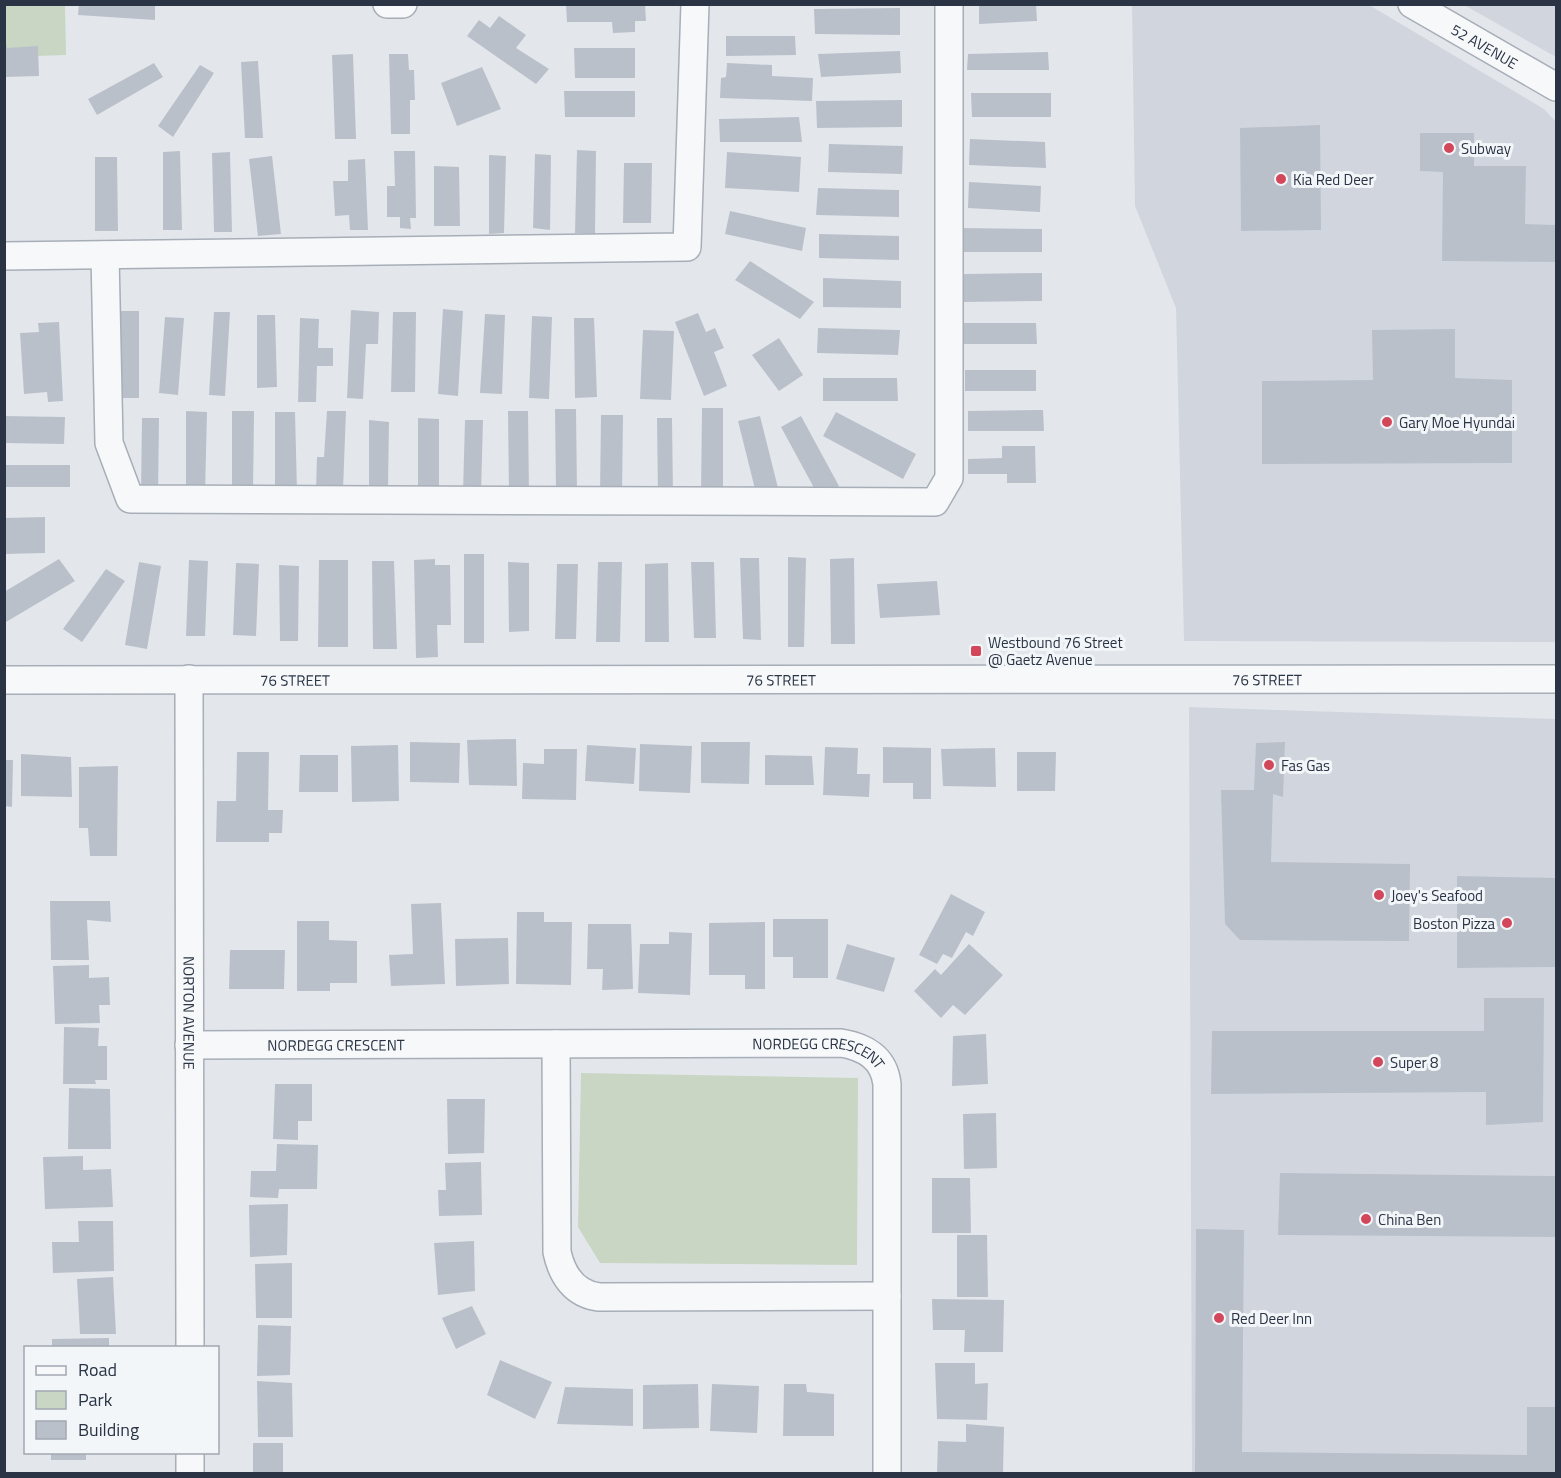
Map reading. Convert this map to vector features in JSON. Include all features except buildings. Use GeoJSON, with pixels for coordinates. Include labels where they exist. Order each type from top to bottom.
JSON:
{"type":"FeatureCollection","features":[{"type":"Feature","properties":{"kind":"street"},"geometry":{"type":"LineString","coordinates":[[387,4],[403,4]]}},
{"type":"Feature","properties":{"kind":"street"},"geometry":{"type":"LineString","coordinates":[[4,256],[687,247],[694,4]]}},
{"type":"Feature","properties":{"kind":"street"},"geometry":{"type":"LineString","coordinates":[[105,255],[109,443],[130,499],[935,502],[949,478],[949,4]]}},
{"type":"Feature","properties":{"kind":"street","name":"52 AVENUE"},"geometry":{"type":"LineString","coordinates":[[1412,4],[1557,87]]}},
{"type":"Feature","properties":{"kind":"street","name":"NORTON AVENUE"},"geometry":{"type":"LineString","coordinates":[[189,679],[190,1346]]}},
{"type":"Feature","properties":{"kind":"street","name":"76 STREET"},"geometry":{"type":"LineString","coordinates":[[4,680],[1557,679]]}},
{"type":"Feature","properties":{"kind":"street","name":"NORDEGG CRESCENT"},"geometry":{"type":"LineString","coordinates":[[189,1045],[841,1043],[865,1049],[881,1065],[886,1073],[887,1084],[887,1473]]}},
{"type":"Feature","properties":{"kind":"street"},"geometry":{"type":"LineString","coordinates":[[556,1044],[557,1252],[561,1270],[578,1289],[587,1295],[599,1297],[886,1296]]}},
{"type":"Feature","properties":{"kind":"street"},"geometry":{"type":"LineString","coordinates":[[190,1454],[190,1473]]}},
{"type":"Feature","properties":{"kind":"shaded area"},"geometry":{"type":"Polygon","coordinates":[[[1132,5],[1369,5],[1544,109],[1556,122],[1556,642],[1184,641],[1176,308],[1135,206],[1132,5]]]}},
{"type":"Feature","properties":{"kind":"shaded area"},"geometry":{"type":"Polygon","coordinates":[[[1464,5],[1556,5],[1556,57],[1464,5]]]}},
{"type":"Feature","properties":{"kind":"shaded area"},"geometry":{"type":"Polygon","coordinates":[[[1189,707],[1556,719],[1556,1473],[1192,1473],[1189,707]]]}},
{"type":"Feature","properties":{"kind":"green space"},"geometry":{"type":"Polygon","coordinates":[[[4,5],[65,5],[66,55],[5,57],[4,5]]]}},
{"type":"Feature","properties":{"kind":"green space"},"geometry":{"type":"Polygon","coordinates":[[[581,1073],[858,1078],[857,1265],[600,1263],[578,1227],[581,1073]]]}},
{"type":"Feature","properties":{"kind":"place","name":"Subway"},"geometry":{"type":"Point","coordinates":[1449,148]}},
{"type":"Feature","properties":{"kind":"place","name":"Kia Red Deer"},"geometry":{"type":"Point","coordinates":[1281,179]}},
{"type":"Feature","properties":{"kind":"place","name":"Gary Moe Hyundai"},"geometry":{"type":"Point","coordinates":[1387,422]}},
{"type":"Feature","properties":{"kind":"place","name":"Westbound 76 Street @ Gaetz Avenue"},"geometry":{"type":"Point","coordinates":[976,651]}},
{"type":"Feature","properties":{"kind":"place","name":"Fas Gas"},"geometry":{"type":"Point","coordinates":[1269,765]}},
{"type":"Feature","properties":{"kind":"place","name":"Joey's Seafood"},"geometry":{"type":"Point","coordinates":[1379,895]}},
{"type":"Feature","properties":{"kind":"place","name":"Boston Pizza"},"geometry":{"type":"Point","coordinates":[1507,923]}},
{"type":"Feature","properties":{"kind":"place","name":"Super 8"},"geometry":{"type":"Point","coordinates":[1378,1062]}},
{"type":"Feature","properties":{"kind":"place","name":"China Ben"},"geometry":{"type":"Point","coordinates":[1366,1219]}},
{"type":"Feature","properties":{"kind":"place","name":"Red Deer Inn"},"geometry":{"type":"Point","coordinates":[1219,1318]}}]}
